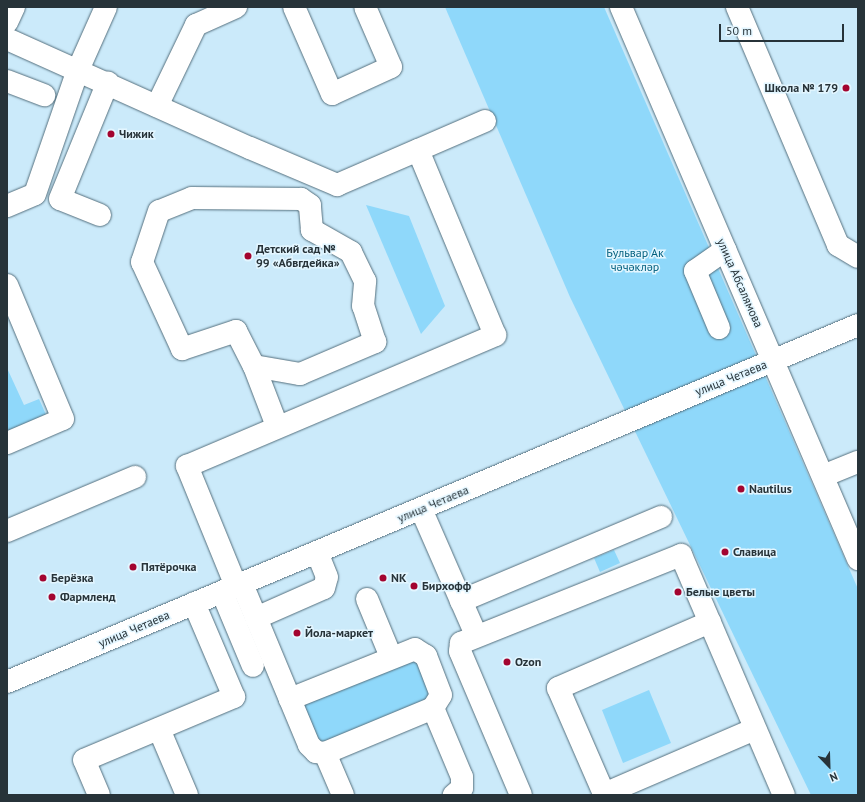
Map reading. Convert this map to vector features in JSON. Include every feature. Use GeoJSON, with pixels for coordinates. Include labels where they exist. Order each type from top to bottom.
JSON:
{"type":"FeatureCollection","features":[{"type":"Feature","properties":{"kind":"street"},"geometry":{"type":"LineString","coordinates":[[7,22],[14,7]]}},
{"type":"Feature","properties":{"kind":"street"},"geometry":{"type":"LineString","coordinates":[[7,206],[34,194],[78,70],[106,7]]}},
{"type":"Feature","properties":{"kind":"street"},"geometry":{"type":"LineString","coordinates":[[157,106],[196,26],[236,7]]}},
{"type":"Feature","properties":{"kind":"street"},"geometry":{"type":"LineString","coordinates":[[294,7],[332,94],[391,67],[365,7]]}},
{"type":"Feature","properties":{"kind":"street","name":"улица Абсалямова"},"geometry":{"type":"LineString","coordinates":[[621,7],[858,559]]}},
{"type":"Feature","properties":{"kind":"street"},"geometry":{"type":"LineString","coordinates":[[737,7],[838,245],[858,257]]}},
{"type":"Feature","properties":{"kind":"street"},"geometry":{"type":"LineString","coordinates":[[7,39],[108,82],[157,106],[337,184],[485,121]]}},
{"type":"Feature","properties":{"kind":"street"},"geometry":{"type":"LineString","coordinates":[[7,81],[44,95]]}},
{"type":"Feature","properties":{"kind":"street"},"geometry":{"type":"LineString","coordinates":[[100,215],[60,200],[108,82]]}},
{"type":"Feature","properties":{"kind":"street"},"geometry":{"type":"LineString","coordinates":[[253,666],[233,587],[187,466],[495,335],[418,150]]}},
{"type":"Feature","properties":{"kind":"street"},"geometry":{"type":"LineString","coordinates":[[254,366],[300,374],[375,342],[363,306],[365,281],[352,252],[312,230],[310,205],[323,179]]}},
{"type":"Feature","properties":{"kind":"street"},"geometry":{"type":"LineString","coordinates":[[278,426],[254,366],[236,331],[182,349],[142,262],[159,211],[192,198],[301,200],[310,205]]}},
{"type":"Feature","properties":{"kind":"street"},"geometry":{"type":"LineString","coordinates":[[718,328],[695,271],[726,250]]}},
{"type":"Feature","properties":{"kind":"street"},"geometry":{"type":"LineString","coordinates":[[7,286],[64,419],[7,443]]}},
{"type":"Feature","properties":{"kind":"street","name":"улица Четаева"},"geometry":{"type":"LineString","coordinates":[[7,682],[858,325]]}},
{"type":"Feature","properties":{"kind":"street"},"geometry":{"type":"LineString","coordinates":[[823,476],[858,462]]}},
{"type":"Feature","properties":{"kind":"street"},"geometry":{"type":"LineString","coordinates":[[7,531],[135,477]]}},
{"type":"Feature","properties":{"kind":"street"},"geometry":{"type":"LineString","coordinates":[[421,509],[476,635]]}},
{"type":"Feature","properties":{"kind":"street"},"geometry":{"type":"LineString","coordinates":[[461,601],[661,517]]}},
{"type":"Feature","properties":{"kind":"street"},"geometry":{"type":"LineString","coordinates":[[256,618],[324,588],[327,577],[316,552]]}},
{"type":"Feature","properties":{"kind":"street"},"geometry":{"type":"LineString","coordinates":[[521,795],[460,651],[461,643],[476,635],[681,555],[784,795]]}},
{"type":"Feature","properties":{"kind":"street"},"geometry":{"type":"LineString","coordinates":[[233,587],[256,618],[290,700],[309,745],[316,752],[325,753],[433,708],[440,700],[440,690],[422,652],[415,649],[391,657],[290,700]]}},
{"type":"Feature","properties":{"kind":"street"},"geometry":{"type":"LineString","coordinates":[[366,598],[391,657]]}},
{"type":"Feature","properties":{"kind":"street"},"geometry":{"type":"LineString","coordinates":[[99,795],[84,760],[234,697],[194,604]]}},
{"type":"Feature","properties":{"kind":"street"},"geometry":{"type":"LineString","coordinates":[[710,622],[558,688],[600,787],[604,794],[756,729]]}},
{"type":"Feature","properties":{"kind":"street"},"geometry":{"type":"LineString","coordinates":[[433,708],[462,777],[462,788],[454,795]]}},
{"type":"Feature","properties":{"kind":"street"},"geometry":{"type":"LineString","coordinates":[[159,729],[187,795]]}},
{"type":"Feature","properties":{"kind":"street"},"geometry":{"type":"LineString","coordinates":[[325,753],[343,795]]}},
{"type":"Feature","properties":{"kind":"green space","name":"Бульвар Ак чәчәкләр"},"geometry":{"type":"Polygon","coordinates":[[[445,7],[604,7],[858,589],[858,795],[811,795],[570,297],[445,7]]]}},
{"type":"Feature","properties":{"kind":"green space"},"geometry":{"type":"Polygon","coordinates":[[[366,205],[409,216],[445,306],[421,334],[366,205]]]}},
{"type":"Feature","properties":{"kind":"green space"},"geometry":{"type":"Polygon","coordinates":[[[7,368],[24,405],[39,399],[48,419],[7,437],[7,368]]]}},
{"type":"Feature","properties":{"kind":"green space"},"geometry":{"type":"Polygon","coordinates":[[[614,550],[620,563],[600,572],[594,558],[614,550]]]}},
{"type":"Feature","properties":{"kind":"green space"},"geometry":{"type":"Polygon","coordinates":[[[405,659],[417,662],[429,692],[427,699],[328,743],[319,743],[302,705],[405,659]]]}},
{"type":"Feature","properties":{"kind":"green space"},"geometry":{"type":"Polygon","coordinates":[[[649,690],[671,743],[623,763],[602,710],[649,690]]]}},
{"type":"Feature","properties":{"kind":"place","name":"Школа № 179"},"geometry":{"type":"Point","coordinates":[846,88]}},
{"type":"Feature","properties":{"kind":"place","name":"Чижик"},"geometry":{"type":"Point","coordinates":[111,134]}},
{"type":"Feature","properties":{"kind":"place","name":"Детский сад № 99 «Абвгдейка»"},"geometry":{"type":"Point","coordinates":[248,256]}},
{"type":"Feature","properties":{"kind":"place","name":"Nautilus"},"geometry":{"type":"Point","coordinates":[741,489]}},
{"type":"Feature","properties":{"kind":"place","name":"Славица"},"geometry":{"type":"Point","coordinates":[725,552]}},
{"type":"Feature","properties":{"kind":"place","name":"Пятёрочка"},"geometry":{"type":"Point","coordinates":[133,567]}},
{"type":"Feature","properties":{"kind":"place","name":"Берёзка"},"geometry":{"type":"Point","coordinates":[43,578]}},
{"type":"Feature","properties":{"kind":"place","name":"NK"},"geometry":{"type":"Point","coordinates":[383,578]}},
{"type":"Feature","properties":{"kind":"place","name":"Бирхофф"},"geometry":{"type":"Point","coordinates":[414,586]}},
{"type":"Feature","properties":{"kind":"place","name":"Белые цветы"},"geometry":{"type":"Point","coordinates":[678,592]}},
{"type":"Feature","properties":{"kind":"place","name":"Фармленд"},"geometry":{"type":"Point","coordinates":[52,597]}},
{"type":"Feature","properties":{"kind":"place","name":"Йола-маркет"},"geometry":{"type":"Point","coordinates":[297,633]}},
{"type":"Feature","properties":{"kind":"place","name":"Ozon"},"geometry":{"type":"Point","coordinates":[507,662]}}]}
